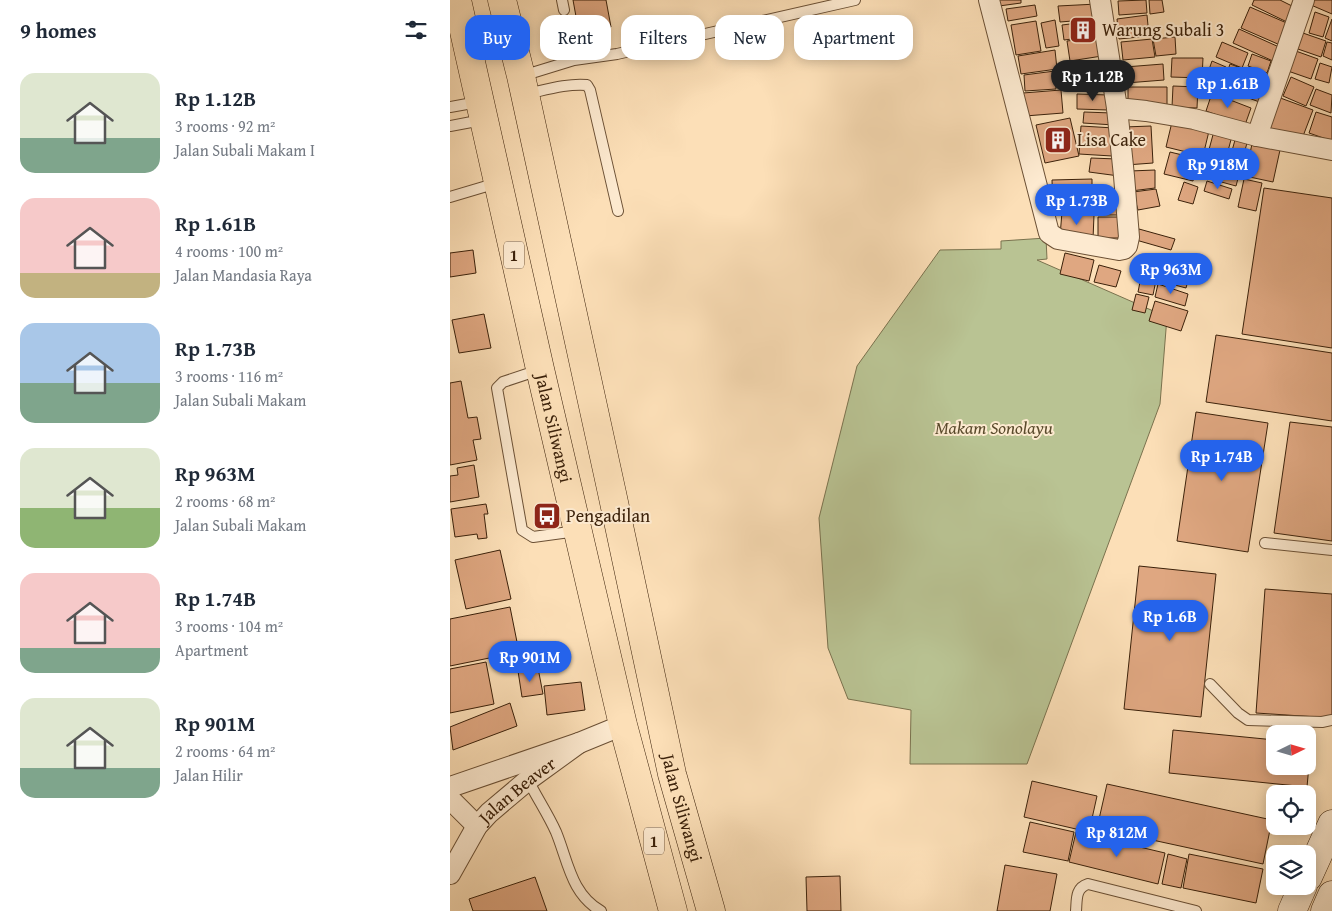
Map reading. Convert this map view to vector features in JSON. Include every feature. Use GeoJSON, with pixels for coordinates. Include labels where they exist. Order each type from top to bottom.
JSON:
{"type":"FeatureCollection","features":[{"type":"Feature","properties":{"kind":"highway","name":"Jalan Siliwangi"},"geometry":{"type":"LineString","coordinates":[[502,0],[523,85],[672,774],[711,911]]}},
{"type":"Feature","properties":{"kind":"highway","name":"Jalan Siliwangi"},"geometry":{"type":"LineString","coordinates":[[456,13],[481,111],[623,725],[668,908]]}},
{"type":"Feature","properties":{"kind":"street"},"geometry":{"type":"LineString","coordinates":[[989,0],[1049,233],[1058,239],[1119,250],[1127,246],[1129,237],[1117,108],[1100,0]]}},
{"type":"Feature","properties":{"kind":"street"},"geometry":{"type":"LineString","coordinates":[[1257,136],[1304,0]]}},
{"type":"Feature","properties":{"kind":"street"},"geometry":{"type":"LineString","coordinates":[[1117,108],[1194,118],[1257,136],[1332,150]]}},
{"type":"Feature","properties":{"kind":"street"},"geometry":{"type":"LineString","coordinates":[[450,787],[579,743],[623,725]]}},
{"type":"Feature","properties":{"kind":"street","name":"Jalan Beaver"},"geometry":{"type":"LineString","coordinates":[[450,874],[477,826],[489,813],[528,780],[579,743]]}},
{"type":"Feature","properties":{"kind":"street"},"geometry":{"type":"LineString","coordinates":[[450,799],[477,826]]}},
{"type":"Feature","properties":{"kind":"street"},"geometry":{"type":"LineString","coordinates":[[1316,859],[1332,824]]}},
{"type":"Feature","properties":{"kind":"street"},"geometry":{"type":"LineString","coordinates":[[1292,911],[1299,895]]}},
{"type":"Feature","properties":{"kind":"street"},"geometry":{"type":"LineString","coordinates":[[1325,911],[1332,896]]}},
{"type":"Feature","properties":{"kind":"lane"},"geometry":{"type":"LineString","coordinates":[[523,85],[574,60],[617,54],[855,0]]}},
{"type":"Feature","properties":{"kind":"lane"},"geometry":{"type":"LineString","coordinates":[[523,85],[587,85],[590,90],[618,211]]}},
{"type":"Feature","properties":{"kind":"lane"},"geometry":{"type":"LineString","coordinates":[[450,107],[481,111]]}},
{"type":"Feature","properties":{"kind":"lane"},"geometry":{"type":"LineString","coordinates":[[450,126],[481,111]]}},
{"type":"Feature","properties":{"kind":"lane"},"geometry":{"type":"LineString","coordinates":[[450,197],[498,183]]}},
{"type":"Feature","properties":{"kind":"lane"},"geometry":{"type":"LineString","coordinates":[[540,369],[502,382],[497,388],[522,530],[533,537],[578,531]]}},
{"type":"Feature","properties":{"kind":"lane"},"geometry":{"type":"LineString","coordinates":[[1265,543],[1332,550]]}},
{"type":"Feature","properties":{"kind":"lane"},"geometry":{"type":"LineString","coordinates":[[1210,684],[1238,714],[1248,720],[1322,722],[1332,720]]}},
{"type":"Feature","properties":{"kind":"lane"},"geometry":{"type":"LineString","coordinates":[[528,780],[556,832],[576,887],[594,907],[601,911]]}},
{"type":"Feature","properties":{"kind":"lane"},"geometry":{"type":"LineString","coordinates":[[1076,911],[1078,891],[1082,886],[1088,884],[1196,911]]}},
{"type":"Feature","properties":{"kind":"green space","name":"Makam Sonolayu"},"geometry":{"type":"Polygon","coordinates":[[[1046,238],[1047,259],[1037,260],[1167,317],[1160,404],[1027,764],[910,764],[911,710],[848,699],[828,648],[819,518],[857,366],[940,250],[1001,249],[1001,241],[1046,238]]]}},
{"type":"Feature","properties":{"kind":"building"},"geometry":{"type":"Polygon","coordinates":[[[573,0],[606,0],[609,15],[576,15],[573,0]]]}},
{"type":"Feature","properties":{"kind":"building"},"geometry":{"type":"Polygon","coordinates":[[[998,0],[1021,0],[1021,3],[999,6],[998,0]]]}},
{"type":"Feature","properties":{"kind":"building"},"geometry":{"type":"Polygon","coordinates":[[[1146,0],[1147,13],[1119,15],[1118,1],[1146,0]]]}},
{"type":"Feature","properties":{"kind":"building"},"geometry":{"type":"Polygon","coordinates":[[[1149,0],[1162,0],[1164,12],[1150,14],[1149,0]]]}},
{"type":"Feature","properties":{"kind":"building"},"geometry":{"type":"Polygon","coordinates":[[[1254,0],[1280,0],[1296,8],[1289,23],[1252,5],[1254,0]]]}},
{"type":"Feature","properties":{"kind":"building"},"geometry":{"type":"Polygon","coordinates":[[[1312,0],[1332,0],[1332,14],[1311,5],[1312,0]]]}},
{"type":"Feature","properties":{"kind":"building"},"geometry":{"type":"Polygon","coordinates":[[[1097,4],[1098,19],[1060,22],[1058,6],[1097,4]]]}},
{"type":"Feature","properties":{"kind":"building"},"geometry":{"type":"Polygon","coordinates":[[[1035,5],[1037,16],[1008,21],[1006,9],[1035,5]]]}},
{"type":"Feature","properties":{"kind":"building"},"geometry":{"type":"Polygon","coordinates":[[[1250,7],[1289,24],[1280,45],[1241,28],[1250,7]]]}},
{"type":"Feature","properties":{"kind":"building"},"geometry":{"type":"Polygon","coordinates":[[[1315,12],[1329,17],[1323,37],[1309,33],[1315,12]]]}},
{"type":"Feature","properties":{"kind":"building"},"geometry":{"type":"Polygon","coordinates":[[[1147,15],[1149,36],[1119,39],[1117,19],[1147,15]]]}},
{"type":"Feature","properties":{"kind":"building"},"geometry":{"type":"Polygon","coordinates":[[[1332,19],[1332,41],[1325,38],[1332,19]]]}},
{"type":"Feature","properties":{"kind":"building"},"geometry":{"type":"Polygon","coordinates":[[[1055,20],[1059,46],[1046,48],[1041,23],[1055,20]]]}},
{"type":"Feature","properties":{"kind":"building","name":"Warung Subali 3"},"geometry":{"type":"Polygon","coordinates":[[[1102,20],[1104,35],[1064,40],[1062,25],[1102,20]]]}},
{"type":"Feature","properties":{"kind":"building"},"geometry":{"type":"Polygon","coordinates":[[[1036,21],[1041,51],[1016,55],[1011,25],[1036,21]]]}},
{"type":"Feature","properties":{"kind":"building"},"geometry":{"type":"Polygon","coordinates":[[[1239,29],[1279,47],[1273,61],[1233,43],[1239,29]]]}},
{"type":"Feature","properties":{"kind":"building"},"geometry":{"type":"Polygon","coordinates":[[[1300,32],[1326,41],[1321,57],[1295,48],[1300,32]]]}},
{"type":"Feature","properties":{"kind":"building"},"geometry":{"type":"Polygon","coordinates":[[[1100,37],[1102,56],[1070,61],[1067,41],[1100,37]]]}},
{"type":"Feature","properties":{"kind":"building"},"geometry":{"type":"Polygon","coordinates":[[[1175,37],[1176,54],[1156,56],[1153,39],[1175,37]]]}},
{"type":"Feature","properties":{"kind":"building"},"geometry":{"type":"Polygon","coordinates":[[[1152,39],[1155,57],[1123,60],[1121,42],[1152,39]]]}},
{"type":"Feature","properties":{"kind":"building"},"geometry":{"type":"Polygon","coordinates":[[[1222,42],[1248,53],[1242,68],[1216,57],[1222,42]]]}},
{"type":"Feature","properties":{"kind":"building"},"geometry":{"type":"Polygon","coordinates":[[[1327,42],[1332,43],[1332,60],[1323,56],[1327,42]]]}},
{"type":"Feature","properties":{"kind":"building"},"geometry":{"type":"Polygon","coordinates":[[[1055,50],[1057,69],[1021,74],[1018,56],[1055,50]]]}},
{"type":"Feature","properties":{"kind":"building"},"geometry":{"type":"Polygon","coordinates":[[[1293,50],[1318,59],[1311,79],[1285,70],[1293,50]]]}},
{"type":"Feature","properties":{"kind":"building"},"geometry":{"type":"Polygon","coordinates":[[[1252,54],[1271,61],[1267,73],[1248,66],[1252,54]]]}},
{"type":"Feature","properties":{"kind":"building"},"geometry":{"type":"Polygon","coordinates":[[[1172,58],[1203,58],[1202,78],[1171,77],[1172,58]]]}},
{"type":"Feature","properties":{"kind":"building"},"geometry":{"type":"Polygon","coordinates":[[[1212,61],[1226,67],[1220,83],[1206,78],[1212,61]]]}},
{"type":"Feature","properties":{"kind":"building"},"geometry":{"type":"Polygon","coordinates":[[[1320,63],[1332,67],[1329,83],[1315,79],[1320,63]]]}},
{"type":"Feature","properties":{"kind":"building"},"geometry":{"type":"Polygon","coordinates":[[[1102,64],[1104,83],[1083,85],[1081,66],[1102,64]]]}},
{"type":"Feature","properties":{"kind":"building"},"geometry":{"type":"Polygon","coordinates":[[[1163,64],[1164,80],[1126,83],[1125,67],[1163,64]]]}},
{"type":"Feature","properties":{"kind":"building"},"geometry":{"type":"Polygon","coordinates":[[[1230,64],[1271,79],[1262,103],[1222,88],[1230,64]]]}},
{"type":"Feature","properties":{"kind":"building"},"geometry":{"type":"Polygon","coordinates":[[[1077,68],[1078,78],[1068,79],[1067,69],[1077,68]]]}},
{"type":"Feature","properties":{"kind":"building"},"geometry":{"type":"Polygon","coordinates":[[[1055,71],[1056,89],[1025,91],[1024,75],[1055,71]]]}},
{"type":"Feature","properties":{"kind":"building"},"geometry":{"type":"Polygon","coordinates":[[[1291,77],[1314,87],[1306,106],[1283,96],[1291,77]]]}},
{"type":"Feature","properties":{"kind":"building"},"geometry":{"type":"Polygon","coordinates":[[[1173,86],[1198,87],[1197,108],[1172,107],[1173,86]]]}},
{"type":"Feature","properties":{"kind":"building"},"geometry":{"type":"Polygon","coordinates":[[[1128,87],[1167,87],[1167,107],[1128,107],[1128,87]]]}},
{"type":"Feature","properties":{"kind":"building"},"geometry":{"type":"Polygon","coordinates":[[[1316,89],[1332,95],[1331,113],[1310,105],[1316,89]]]}},
{"type":"Feature","properties":{"kind":"building"},"geometry":{"type":"Polygon","coordinates":[[[1061,90],[1063,113],[1025,116],[1023,93],[1061,90]]]}},
{"type":"Feature","properties":{"kind":"building"},"geometry":{"type":"Polygon","coordinates":[[[1212,93],[1251,108],[1245,125],[1206,111],[1212,93]]]}},
{"type":"Feature","properties":{"kind":"building"},"geometry":{"type":"Polygon","coordinates":[[[1077,94],[1109,95],[1108,110],[1077,109],[1077,94]]]}},
{"type":"Feature","properties":{"kind":"building"},"geometry":{"type":"Polygon","coordinates":[[[1275,96],[1313,110],[1300,144],[1263,131],[1275,96]]]}},
{"type":"Feature","properties":{"kind":"building"},"geometry":{"type":"Polygon","coordinates":[[[1084,112],[1112,113],[1114,125],[1083,123],[1084,112]]]}},
{"type":"Feature","properties":{"kind":"building"},"geometry":{"type":"Polygon","coordinates":[[[1316,112],[1332,117],[1332,141],[1309,133],[1316,112]]]}},
{"type":"Feature","properties":{"kind":"building","name":"Lisa Cake"},"geometry":{"type":"Polygon","coordinates":[[[1070,118],[1079,156],[1045,163],[1036,125],[1070,118]]]}},
{"type":"Feature","properties":{"kind":"building"},"geometry":{"type":"Polygon","coordinates":[[[1172,122],[1209,131],[1203,156],[1166,147],[1172,122]]]}},
{"type":"Feature","properties":{"kind":"building"},"geometry":{"type":"Polygon","coordinates":[[[1081,126],[1114,128],[1112,156],[1079,154],[1081,126]]]}},
{"type":"Feature","properties":{"kind":"building"},"geometry":{"type":"Polygon","coordinates":[[[1151,126],[1153,163],[1126,165],[1124,127],[1151,126]]]}},
{"type":"Feature","properties":{"kind":"building"},"geometry":{"type":"Polygon","coordinates":[[[1214,131],[1232,136],[1225,162],[1207,157],[1214,131]]]}},
{"type":"Feature","properties":{"kind":"building"},"geometry":{"type":"Polygon","coordinates":[[[1235,140],[1247,143],[1240,168],[1228,165],[1235,140]]]}},
{"type":"Feature","properties":{"kind":"building"},"geometry":{"type":"Polygon","coordinates":[[[1252,144],[1280,150],[1273,182],[1245,176],[1252,144]]]}},
{"type":"Feature","properties":{"kind":"building"},"geometry":{"type":"Polygon","coordinates":[[[1170,152],[1199,159],[1193,181],[1164,174],[1170,152]]]}},
{"type":"Feature","properties":{"kind":"building"},"geometry":{"type":"Polygon","coordinates":[[[1091,158],[1117,159],[1119,176],[1089,172],[1091,158]]]}},
{"type":"Feature","properties":{"kind":"building"},"geometry":{"type":"Polygon","coordinates":[[[1212,162],[1240,171],[1236,186],[1207,178],[1212,162]]]}},
{"type":"Feature","properties":{"kind":"building"},"geometry":{"type":"Polygon","coordinates":[[[1155,170],[1155,188],[1131,191],[1130,171],[1155,170]]]}},
{"type":"Feature","properties":{"kind":"building"},"geometry":{"type":"Polygon","coordinates":[[[1092,179],[1092,210],[1053,210],[1052,180],[1092,179]]]}},
{"type":"Feature","properties":{"kind":"building"},"geometry":{"type":"Polygon","coordinates":[[[1244,179],[1262,183],[1256,211],[1238,207],[1244,179]]]}},
{"type":"Feature","properties":{"kind":"building"},"geometry":{"type":"Polygon","coordinates":[[[1207,181],[1232,189],[1229,199],[1204,191],[1207,181]]]}},
{"type":"Feature","properties":{"kind":"building"},"geometry":{"type":"Polygon","coordinates":[[[1184,182],[1198,187],[1193,204],[1178,200],[1184,182]]]}},
{"type":"Feature","properties":{"kind":"building"},"geometry":{"type":"Polygon","coordinates":[[[1264,188],[1332,198],[1332,348],[1242,334],[1264,188]]]}},
{"type":"Feature","properties":{"kind":"building"},"geometry":{"type":"Polygon","coordinates":[[[1156,189],[1160,206],[1138,210],[1133,192],[1156,189]]]}},
{"type":"Feature","properties":{"kind":"building"},"geometry":{"type":"Polygon","coordinates":[[[1099,197],[1124,197],[1124,215],[1099,215],[1099,197]]]}},
{"type":"Feature","properties":{"kind":"building"},"geometry":{"type":"Polygon","coordinates":[[[1062,212],[1094,215],[1093,239],[1060,236],[1062,212]]]}},
{"type":"Feature","properties":{"kind":"building"},"geometry":{"type":"Polygon","coordinates":[[[1098,217],[1124,217],[1124,238],[1098,238],[1098,217]]]}},
{"type":"Feature","properties":{"kind":"building"},"geometry":{"type":"Polygon","coordinates":[[[1139,229],[1175,239],[1171,250],[1136,240],[1139,229]]]}},
{"type":"Feature","properties":{"kind":"building"},"geometry":{"type":"Polygon","coordinates":[[[473,250],[476,273],[450,277],[450,253],[473,250]]]}},
{"type":"Feature","properties":{"kind":"building"},"geometry":{"type":"Polygon","coordinates":[[[1065,253],[1094,260],[1089,281],[1060,274],[1065,253]]]}},
{"type":"Feature","properties":{"kind":"building"},"geometry":{"type":"Polygon","coordinates":[[[1099,265],[1121,271],[1116,287],[1094,282],[1099,265]]]}},
{"type":"Feature","properties":{"kind":"building"},"geometry":{"type":"Polygon","coordinates":[[[1160,266],[1190,273],[1186,288],[1156,280],[1160,266]]]}},
{"type":"Feature","properties":{"kind":"building"},"geometry":{"type":"Polygon","coordinates":[[[1141,277],[1156,280],[1153,295],[1138,292],[1141,277]]]}},
{"type":"Feature","properties":{"kind":"building"},"geometry":{"type":"Polygon","coordinates":[[[1158,284],[1188,294],[1185,306],[1155,297],[1158,284]]]}},
{"type":"Feature","properties":{"kind":"building"},"geometry":{"type":"Polygon","coordinates":[[[1136,294],[1149,297],[1145,313],[1132,310],[1136,294]]]}},
{"type":"Feature","properties":{"kind":"building"},"geometry":{"type":"Polygon","coordinates":[[[1155,301],[1188,311],[1181,331],[1149,321],[1155,301]]]}},
{"type":"Feature","properties":{"kind":"building"},"geometry":{"type":"Polygon","coordinates":[[[484,314],[491,348],[459,353],[452,320],[484,314]]]}},
{"type":"Feature","properties":{"kind":"building"},"geometry":{"type":"Polygon","coordinates":[[[1216,335],[1332,353],[1332,421],[1206,402],[1216,335]]]}},
{"type":"Feature","properties":{"kind":"building"},"geometry":{"type":"Polygon","coordinates":[[[461,381],[468,418],[477,417],[481,439],[473,440],[477,460],[450,465],[450,383],[461,381]]]}},
{"type":"Feature","properties":{"kind":"building"},"geometry":{"type":"Polygon","coordinates":[[[1196,412],[1268,423],[1248,552],[1177,541],[1196,412]]]}},
{"type":"Feature","properties":{"kind":"building"},"geometry":{"type":"Polygon","coordinates":[[[1290,422],[1332,427],[1332,541],[1274,533],[1290,422]]]}},
{"type":"Feature","properties":{"kind":"building"},"geometry":{"type":"Polygon","coordinates":[[[474,465],[479,497],[450,502],[450,476],[458,475],[457,468],[474,465]]]}},
{"type":"Feature","properties":{"kind":"building"},"geometry":{"type":"Polygon","coordinates":[[[486,504],[488,514],[484,514],[487,538],[478,539],[477,534],[455,537],[451,509],[486,504]]]}},
{"type":"Feature","properties":{"kind":"building"},"geometry":{"type":"Polygon","coordinates":[[[500,550],[511,599],[466,609],[455,560],[500,550]]]}},
{"type":"Feature","properties":{"kind":"building"},"geometry":{"type":"Polygon","coordinates":[[[1139,566],[1216,574],[1201,717],[1124,709],[1139,566]]]}},
{"type":"Feature","properties":{"kind":"building"},"geometry":{"type":"Polygon","coordinates":[[[1265,589],[1332,594],[1332,718],[1256,713],[1265,589]]]}},
{"type":"Feature","properties":{"kind":"building"},"geometry":{"type":"Polygon","coordinates":[[[510,607],[519,652],[450,666],[450,619],[510,607]]]}},
{"type":"Feature","properties":{"kind":"building"},"geometry":{"type":"Polygon","coordinates":[[[486,662],[494,704],[450,713],[450,669],[486,662]]]}},
{"type":"Feature","properties":{"kind":"building"},"geometry":{"type":"Polygon","coordinates":[[[538,668],[543,694],[522,697],[518,671],[538,668]]]}},
{"type":"Feature","properties":{"kind":"building"},"geometry":{"type":"Polygon","coordinates":[[[581,682],[585,710],[547,715],[544,686],[581,682]]]}},
{"type":"Feature","properties":{"kind":"building"},"geometry":{"type":"Polygon","coordinates":[[[510,703],[517,726],[453,750],[450,727],[510,703]]]}},
{"type":"Feature","properties":{"kind":"building"},"geometry":{"type":"Polygon","coordinates":[[[1173,730],[1266,739],[1266,775],[1308,775],[1307,785],[1287,785],[1169,773],[1173,730]]]}},
{"type":"Feature","properties":{"kind":"building"},"geometry":{"type":"Polygon","coordinates":[[[1032,781],[1097,796],[1089,832],[1024,817],[1032,781]]]}},
{"type":"Feature","properties":{"kind":"building"},"geometry":{"type":"Polygon","coordinates":[[[1107,784],[1266,819],[1266,835],[1269,835],[1263,864],[1097,828],[1107,784]]]}},
{"type":"Feature","properties":{"kind":"building"},"geometry":{"type":"Polygon","coordinates":[[[1030,822],[1074,832],[1068,861],[1023,852],[1030,822]]]}},
{"type":"Feature","properties":{"kind":"building"},"geometry":{"type":"Polygon","coordinates":[[[1076,832],[1165,853],[1158,884],[1069,862],[1076,832]]]}},
{"type":"Feature","properties":{"kind":"building"},"geometry":{"type":"Polygon","coordinates":[[[1168,854],[1187,859],[1181,888],[1162,884],[1168,854]]]}},
{"type":"Feature","properties":{"kind":"building"},"geometry":{"type":"Polygon","coordinates":[[[1189,854],[1263,869],[1256,903],[1183,888],[1189,854]]]}},
{"type":"Feature","properties":{"kind":"building"},"geometry":{"type":"Polygon","coordinates":[[[1005,865],[1057,874],[1050,911],[997,911],[1005,865]]]}},
{"type":"Feature","properties":{"kind":"building"},"geometry":{"type":"Polygon","coordinates":[[[840,876],[841,911],[807,911],[806,877],[840,876]]]}},
{"type":"Feature","properties":{"kind":"building"},"geometry":{"type":"Polygon","coordinates":[[[535,877],[547,911],[473,911],[469,899],[535,877]]]}},
{"type":"Feature","properties":{"kind":"place","name":"Warung Subali 3"},"geometry":{"type":"Point","coordinates":[1083,30]}},
{"type":"Feature","properties":{"kind":"place","name":"Lisa Cake"},"geometry":{"type":"Point","coordinates":[1058,140]}},
{"type":"Feature","properties":{"kind":"place","name":"Pengadilan"},"geometry":{"type":"Point","coordinates":[547,516]}}]}
